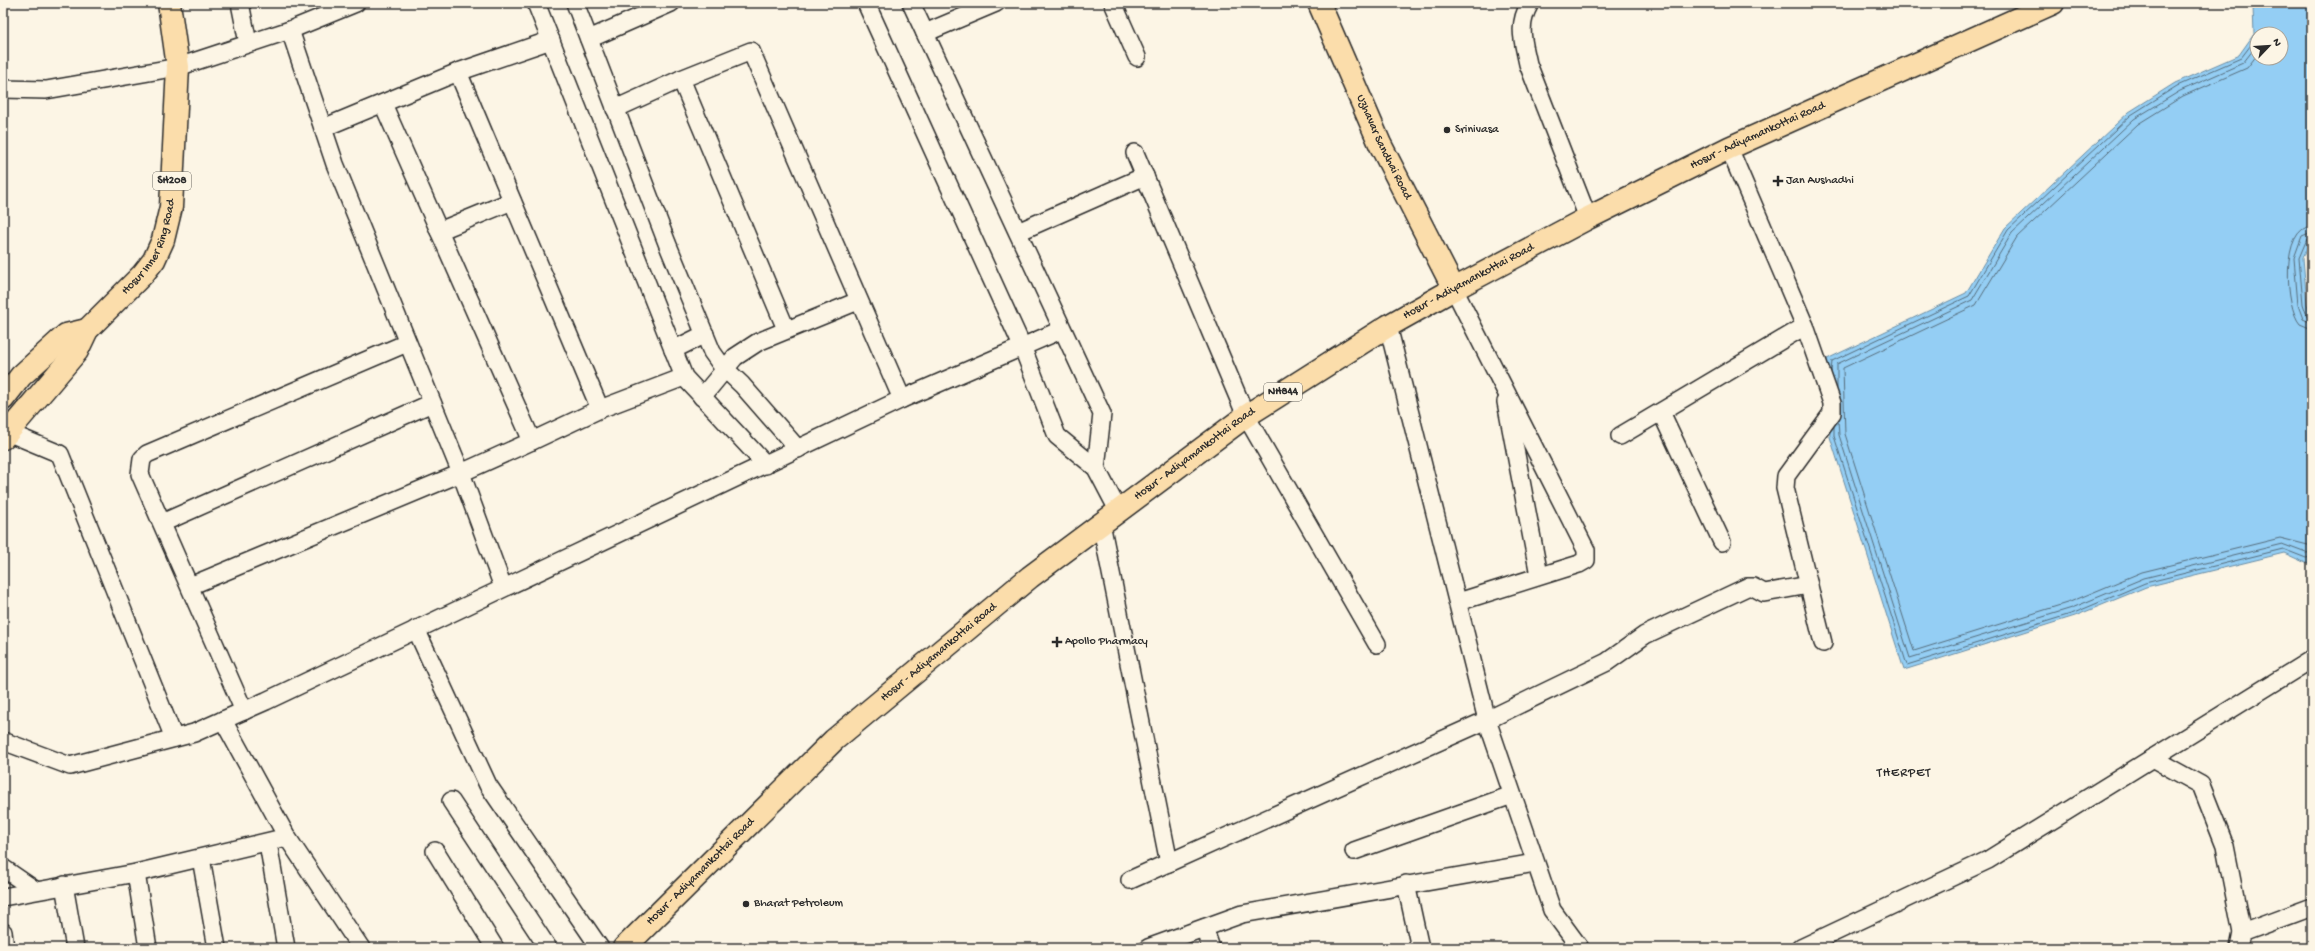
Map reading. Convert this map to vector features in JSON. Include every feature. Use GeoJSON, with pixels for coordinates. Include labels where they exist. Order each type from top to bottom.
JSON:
{"type":"FeatureCollection","features":[{"type":"Feature","properties":{"kind":"main road","name":"Hosur Inner Ring Road"},"geometry":{"type":"LineString","coordinates":[[5,435],[77,351],[87,330],[144,274],[154,260],[163,240],[171,207],[178,66],[169,3]]}},
{"type":"Feature","properties":{"kind":"main road","name":"Uzhavar Sandhai Road"},"geometry":{"type":"LineString","coordinates":[[1319,3],[1380,144],[1454,288]]}},
{"type":"Feature","properties":{"kind":"main road","name":"Hosur - Adiyamankottai Road"},"geometry":{"type":"LineString","coordinates":[[624,948],[834,740],[1030,577],[1100,523],[1246,416],[1388,326],[1454,288],[1588,218],[1729,148],[2053,3]]}},
{"type":"Feature","properties":{"kind":"main road"},"geometry":{"type":"LineString","coordinates":[[3,399],[21,376],[66,335],[87,330]]}},
{"type":"Feature","properties":{"kind":"street"},"geometry":{"type":"LineString","coordinates":[[240,3],[248,44]]}},
{"type":"Feature","properties":{"kind":"street"},"geometry":{"type":"LineString","coordinates":[[3,89],[46,90],[178,66],[290,30],[356,3]]}},
{"type":"Feature","properties":{"kind":"street"},"geometry":{"type":"LineString","coordinates":[[536,3],[684,377],[766,464]]}},
{"type":"Feature","properties":{"kind":"street"},"geometry":{"type":"LineString","coordinates":[[575,3],[666,243],[712,352],[725,369],[742,385],[798,449]]}},
{"type":"Feature","properties":{"kind":"street"},"geometry":{"type":"LineString","coordinates":[[589,39],[671,3]]}},
{"type":"Feature","properties":{"kind":"street"},"geometry":{"type":"LineString","coordinates":[[866,3],[1022,346],[1057,436],[1096,468],[1118,510]]}},
{"type":"Feature","properties":{"kind":"street"},"geometry":{"type":"LineString","coordinates":[[911,3],[1018,232],[1061,330],[1102,414],[1096,468]]}},
{"type":"Feature","properties":{"kind":"street"},"geometry":{"type":"LineString","coordinates":[[925,33],[996,3]]}},
{"type":"Feature","properties":{"kind":"street"},"geometry":{"type":"LineString","coordinates":[[1113,3],[1137,57]]}},
{"type":"Feature","properties":{"kind":"street"},"geometry":{"type":"LineString","coordinates":[[1530,3],[1523,16],[1522,39],[1528,64],[1588,218]]}},
{"type":"Feature","properties":{"kind":"street"},"geometry":{"type":"LineString","coordinates":[[290,30],[322,128],[407,343],[461,473],[503,587]]}},
{"type":"Feature","properties":{"kind":"street"},"geometry":{"type":"LineString","coordinates":[[322,128],[458,72],[551,40]]}},
{"type":"Feature","properties":{"kind":"street"},"geometry":{"type":"LineString","coordinates":[[615,109],[681,79],[750,51],[902,399]]}},
{"type":"Feature","properties":{"kind":"street"},"geometry":{"type":"LineString","coordinates":[[458,72],[600,409]]}},
{"type":"Feature","properties":{"kind":"street"},"geometry":{"type":"LineString","coordinates":[[681,79],[786,329]]}},
{"type":"Feature","properties":{"kind":"street"},"geometry":{"type":"LineString","coordinates":[[383,104],[532,441]]}},
{"type":"Feature","properties":{"kind":"street"},"geometry":{"type":"LineString","coordinates":[[1729,148],[1805,326],[1832,403],[1832,413],[1786,476],[1785,488],[1823,643]]}},
{"type":"Feature","properties":{"kind":"street"},"geometry":{"type":"LineString","coordinates":[[1135,153],[1246,416],[1377,644]]}},
{"type":"Feature","properties":{"kind":"street"},"geometry":{"type":"LineString","coordinates":[[1018,232],[1145,176]]}},
{"type":"Feature","properties":{"kind":"street"},"geometry":{"type":"LineString","coordinates":[[439,231],[512,201]]}},
{"type":"Feature","properties":{"kind":"street"},"geometry":{"type":"LineString","coordinates":[[1454,288],[1502,380],[1586,550],[1586,560],[1579,564],[1539,575],[1458,602]]}},
{"type":"Feature","properties":{"kind":"street"},"geometry":{"type":"LineString","coordinates":[[702,397],[734,357],[758,342],[786,329],[858,301]]}},
{"type":"Feature","properties":{"kind":"street"},"geometry":{"type":"LineString","coordinates":[[1388,326],[1487,720],[1552,910],[1580,948]]}},
{"type":"Feature","properties":{"kind":"street"},"geometry":{"type":"LineString","coordinates":[[1620,436],[1805,326]]}},
{"type":"Feature","properties":{"kind":"street"},"geometry":{"type":"LineString","coordinates":[[3,741],[70,766],[194,733],[244,711],[902,399],[1061,330]]}},
{"type":"Feature","properties":{"kind":"street"},"geometry":{"type":"LineString","coordinates":[[673,350],[705,334]]}},
{"type":"Feature","properties":{"kind":"street"},"geometry":{"type":"LineString","coordinates":[[244,711],[140,474],[142,459],[147,454],[407,343]]}},
{"type":"Feature","properties":{"kind":"street"},"geometry":{"type":"LineString","coordinates":[[190,586],[461,473],[600,409],[684,377]]}},
{"type":"Feature","properties":{"kind":"street"},"geometry":{"type":"LineString","coordinates":[[1502,380],[1539,575]]}},
{"type":"Feature","properties":{"kind":"street"},"geometry":{"type":"LineString","coordinates":[[162,523],[432,403]]}},
{"type":"Feature","properties":{"kind":"street"},"geometry":{"type":"LineString","coordinates":[[1661,412],[1722,542]]}},
{"type":"Feature","properties":{"kind":"street"},"geometry":{"type":"LineString","coordinates":[[5,435],[60,454],[174,738]]}},
{"type":"Feature","properties":{"kind":"street"},"geometry":{"type":"LineString","coordinates":[[1100,523],[1169,863]]}},
{"type":"Feature","properties":{"kind":"street"},"geometry":{"type":"LineString","coordinates":[[1130,880],[1487,720],[1607,662],[1645,634],[1747,587],[1753,587],[1764,593],[1809,585]]}},
{"type":"Feature","properties":{"kind":"street"},"geometry":{"type":"LineString","coordinates":[[416,629],[488,785],[600,948]]}},
{"type":"Feature","properties":{"kind":"street"},"geometry":{"type":"LineString","coordinates":[[1801,948],[1988,860],[2312,659]]}},
{"type":"Feature","properties":{"kind":"street"},"geometry":{"type":"LineString","coordinates":[[223,720],[287,838],[361,948]]}},
{"type":"Feature","properties":{"kind":"street"},"geometry":{"type":"LineString","coordinates":[[2152,758],[2201,785],[2225,846],[2241,940],[2312,907]]}},
{"type":"Feature","properties":{"kind":"street"},"geometry":{"type":"LineString","coordinates":[[1354,852],[1512,795]]}},
{"type":"Feature","properties":{"kind":"street"},"geometry":{"type":"LineString","coordinates":[[451,801],[548,948]]}},
{"type":"Feature","properties":{"kind":"street"},"geometry":{"type":"LineString","coordinates":[[3,898],[35,890],[136,873],[287,838]]}},
{"type":"Feature","properties":{"kind":"street"},"geometry":{"type":"LineString","coordinates":[[268,842],[286,948]]}},
{"type":"Feature","properties":{"kind":"street"},"geometry":{"type":"LineString","coordinates":[[435,851],[495,948]]}},
{"type":"Feature","properties":{"kind":"street"},"geometry":{"type":"LineString","coordinates":[[202,858],[217,948]]}},
{"type":"Feature","properties":{"kind":"street"},"geometry":{"type":"LineString","coordinates":[[1148,948],[1242,914],[1406,884],[1535,863]]}},
{"type":"Feature","properties":{"kind":"street"},"geometry":{"type":"LineString","coordinates":[[3,868],[35,890]]}},
{"type":"Feature","properties":{"kind":"street"},"geometry":{"type":"LineString","coordinates":[[136,873],[148,948]]}},
{"type":"Feature","properties":{"kind":"street"},"geometry":{"type":"LineString","coordinates":[[1406,884],[1420,948]]}},
{"type":"Feature","properties":{"kind":"street"},"geometry":{"type":"LineString","coordinates":[[64,885],[75,948]]}},
{"type":"Feature","properties":{"kind":"street"},"geometry":{"type":"LineString","coordinates":[[1204,928],[1211,948]]}},
{"type":"Feature","properties":{"kind":"street"},"geometry":{"type":"LineString","coordinates":[[3,932],[5,948]]}},
{"type":"Feature","properties":{"kind":"water"},"geometry":{"type":"Polygon","coordinates":[[[2256,3],[2312,3],[2312,237],[2303,258],[2307,304],[2312,318],[2312,560],[2308,564],[2284,553],[2146,587],[2075,616],[1904,670],[1830,437],[1827,359],[1966,293],[2005,228],[2129,112],[2175,83],[2239,55],[2249,41],[2249,66],[2289,66],[2289,26],[2254,26],[2253,7],[2256,3]]]}},
{"type":"Feature","properties":{"kind":"place","name":"Srinivasa"},"geometry":{"type":"Point","coordinates":[1447,130]}},
{"type":"Feature","properties":{"kind":"place","name":"Jan Aushadhi"},"geometry":{"type":"Point","coordinates":[1778,181]}},
{"type":"Feature","properties":{"kind":"place","name":"Apollo Pharmacy"},"geometry":{"type":"Point","coordinates":[1057,642]}},
{"type":"Feature","properties":{"kind":"place","name":"Bharat Petroleum"},"geometry":{"type":"Point","coordinates":[746,904]}},
{"type":"Feature","properties":{"kind":"district","name":"THERPET"},"geometry":{"type":"Point","coordinates":[1904,773]}}]}
